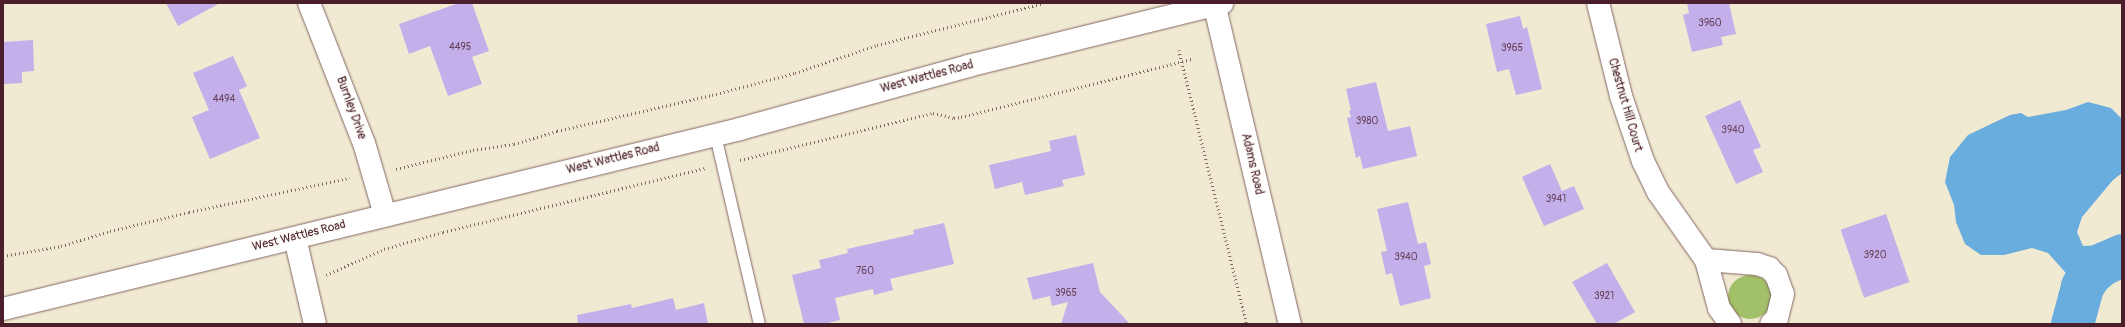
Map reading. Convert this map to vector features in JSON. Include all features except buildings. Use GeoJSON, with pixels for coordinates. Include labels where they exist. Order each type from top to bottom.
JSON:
{"type":"FeatureCollection","features":[{"type":"Feature","properties":{"kind":"street","name":"Burnley Drive"},"geometry":{"type":"LineString","coordinates":[[309,3],[351,107],[385,215]]}},
{"type":"Feature","properties":{"kind":"street","name":"Chestnut Hill Court"},"geometry":{"type":"LineString","coordinates":[[1598,3],[1621,96],[1643,161],[1658,192],[1706,260],[1719,308],[1730,324]]}},
{"type":"Feature","properties":{"kind":"street","name":"West Wattles Road"},"geometry":{"type":"LineString","coordinates":[[3,309],[715,135],[968,66],[1217,4]]}},
{"type":"Feature","properties":{"kind":"street","name":"Adams Road"},"geometry":{"type":"LineString","coordinates":[[1217,4],[1290,324]]}},
{"type":"Feature","properties":{"kind":"street"},"geometry":{"type":"LineString","coordinates":[[295,238],[315,324]]}},
{"type":"Feature","properties":{"kind":"street"},"geometry":{"type":"LineString","coordinates":[[1706,260],[1757,264],[1769,268],[1776,275],[1783,294],[1777,318],[1771,324]]}},
{"type":"Feature","properties":{"kind":"lane"},"geometry":{"type":"LineString","coordinates":[[715,135],[760,324]]}},
{"type":"Feature","properties":{"kind":"path"},"geometry":{"type":"LineString","coordinates":[[390,170],[473,150],[514,144],[557,131],[712,95],[795,73],[878,45],[1044,3]]}},
{"type":"Feature","properties":{"kind":"path"},"geometry":{"type":"LineString","coordinates":[[1179,50],[1247,324]]}},
{"type":"Feature","properties":{"kind":"path"},"geometry":{"type":"LineString","coordinates":[[306,284],[384,249],[443,232],[933,114],[954,118],[961,117],[1192,59]]}},
{"type":"Feature","properties":{"kind":"path"},"geometry":{"type":"LineString","coordinates":[[3,256],[61,246],[110,230],[356,176]]}},
{"type":"Feature","properties":{"kind":"green space"},"geometry":{"type":"Polygon","coordinates":[[[1754,275],[1766,281],[1771,289],[1771,305],[1766,313],[1758,318],[1746,319],[1734,313],[1729,305],[1728,293],[1734,281],[1742,276],[1754,275]]]}},
{"type":"Feature","properties":{"kind":"water"},"geometry":{"type":"Polygon","coordinates":[[[2088,102],[2111,108],[2122,119],[2122,173],[2113,180],[2082,217],[2077,232],[2083,246],[2106,245],[2102,264],[2090,274],[2073,281],[2048,253],[2032,248],[2004,255],[1981,255],[1965,244],[1956,222],[1954,205],[1945,182],[1950,157],[1968,135],[2010,115],[2021,113],[2028,117],[2066,110],[2088,102]]]}},
{"type":"Feature","properties":{"kind":"waterway"},"geometry":{"type":"LineString","coordinates":[[2072,324],[2082,286],[2090,274],[2102,264],[2122,255]]}}]}
